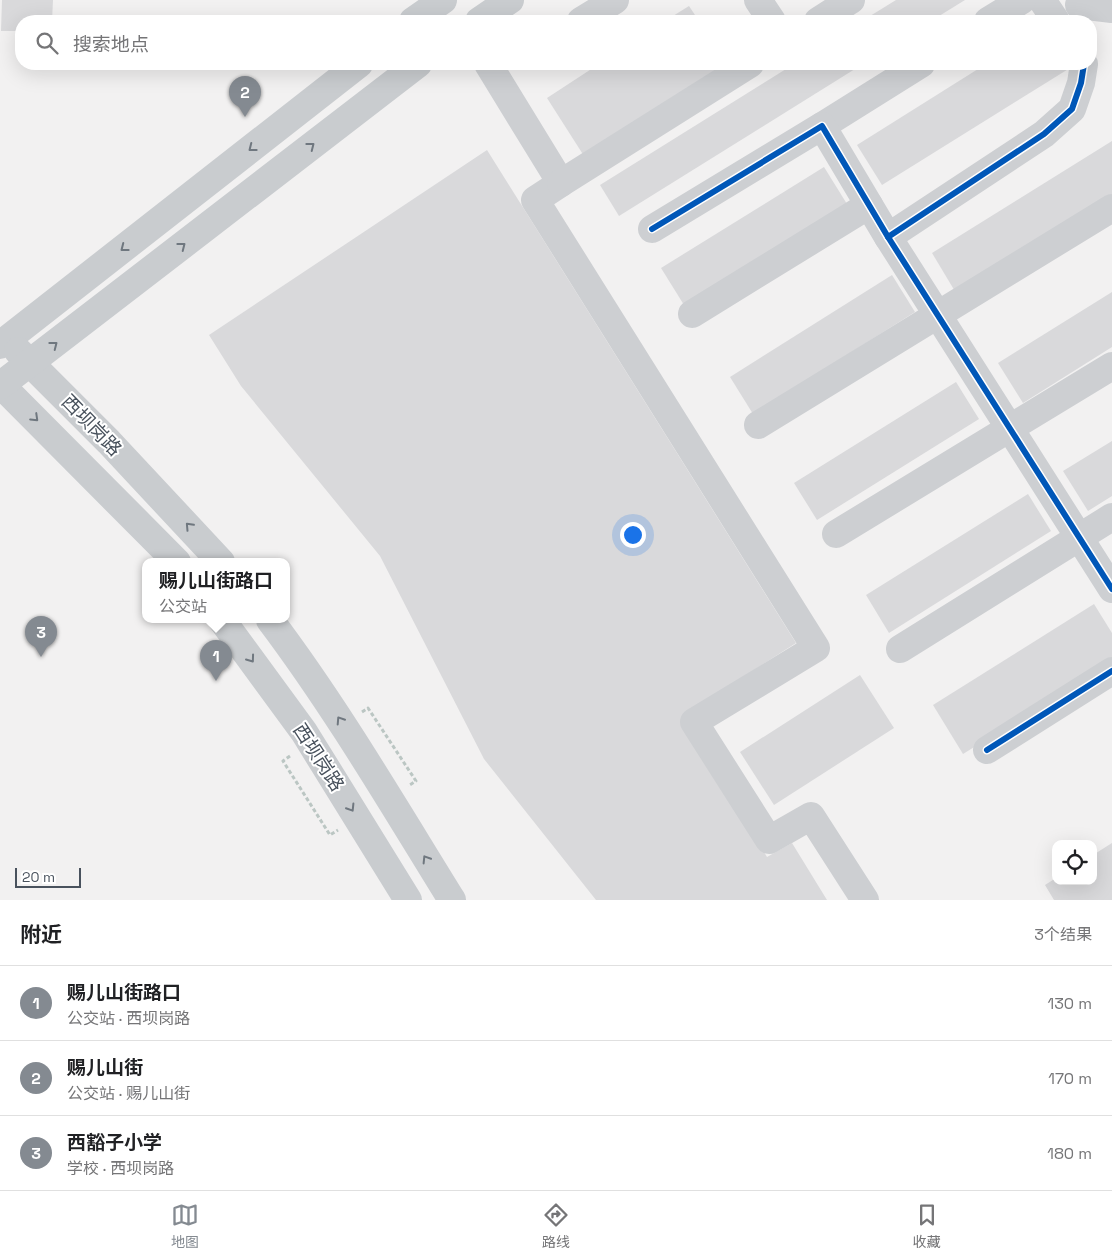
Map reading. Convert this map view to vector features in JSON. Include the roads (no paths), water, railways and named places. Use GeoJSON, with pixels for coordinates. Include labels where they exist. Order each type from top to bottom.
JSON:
{"type":"FeatureCollection","features":[{"type":"Feature","properties":{"kind":"main road"},"geometry":{"type":"LineString","coordinates":[[421,15],[442,0]]}},
{"type":"Feature","properties":{"kind":"main road"},"geometry":{"type":"LineString","coordinates":[[488,15],[510,0]]}},
{"type":"Feature","properties":{"kind":"main road"},"geometry":{"type":"LineString","coordinates":[[2,340],[351,70]]}},
{"type":"Feature","properties":{"kind":"main road"},"geometry":{"type":"LineString","coordinates":[[0,384],[410,70]]}},
{"type":"Feature","properties":{"kind":"main road","name":"西坝岗路"},"geometry":{"type":"LineString","coordinates":[[2,340],[31,362],[217,558]]}},
{"type":"Feature","properties":{"kind":"main road","name":"西坝岗路"},"geometry":{"type":"LineString","coordinates":[[0,384],[173,558]]}},
{"type":"Feature","properties":{"kind":"main road","name":"西坝岗路"},"geometry":{"type":"LineString","coordinates":[[224,623],[304,732],[408,900]]}},
{"type":"Feature","properties":{"kind":"main road","name":"西坝岗路"},"geometry":{"type":"LineString","coordinates":[[272,623],[306,667],[343,724],[452,900]]}},
{"type":"Feature","properties":{"kind":"street"},"geometry":{"type":"LineString","coordinates":[[591,15],[615,0]]}},
{"type":"Feature","properties":{"kind":"street"},"geometry":{"type":"LineString","coordinates":[[758,0],[768,15]]}},
{"type":"Feature","properties":{"kind":"street"},"geometry":{"type":"LineString","coordinates":[[827,15],[851,0]]}},
{"type":"Feature","properties":{"kind":"street"},"geometry":{"type":"LineString","coordinates":[[998,15],[1022,0]]}},
{"type":"Feature","properties":{"kind":"street"},"geometry":{"type":"LineString","coordinates":[[1042,0],[1052,15]]}},
{"type":"Feature","properties":{"kind":"street"},"geometry":{"type":"LineString","coordinates":[[1078,9],[1112,9]]}},
{"type":"Feature","properties":{"kind":"street"},"geometry":{"type":"LineString","coordinates":[[500,70],[561,183]]}},
{"type":"Feature","properties":{"kind":"street"},"geometry":{"type":"LineString","coordinates":[[740,70],[535,200],[816,648],[694,722],[769,840],[811,816],[865,900]]}},
{"type":"Feature","properties":{"kind":"street"},"geometry":{"type":"LineString","coordinates":[[652,229],[911,70]]}},
{"type":"Feature","properties":{"kind":"street"},"geometry":{"type":"LineString","coordinates":[[888,236],[1044,134],[1072,109],[1081,83],[1083,70]]}},
{"type":"Feature","properties":{"kind":"street"},"geometry":{"type":"LineString","coordinates":[[822,126],[888,236],[1112,589]]}},
{"type":"Feature","properties":{"kind":"street"},"geometry":{"type":"LineString","coordinates":[[692,314],[869,205]]}},
{"type":"Feature","properties":{"kind":"street"},"geometry":{"type":"LineString","coordinates":[[758,425],[1112,208]]}},
{"type":"Feature","properties":{"kind":"street"},"geometry":{"type":"LineString","coordinates":[[836,534],[1112,366]]}},
{"type":"Feature","properties":{"kind":"street"},"geometry":{"type":"LineString","coordinates":[[900,649],[1112,517]]}},
{"type":"Feature","properties":{"kind":"street"},"geometry":{"type":"LineString","coordinates":[[987,750],[1112,670]]}},
{"type":"Feature","properties":{"kind":"place","name":"赐儿山街"},"geometry":{"type":"Point","coordinates":[245,117]}},
{"type":"Feature","properties":{"kind":"place","name":"西豁子小学"},"geometry":{"type":"Point","coordinates":[41,657]}},
{"type":"Feature","properties":{"kind":"place","name":"赐儿山街路口"},"geometry":{"type":"Point","coordinates":[216,681]}}]}
